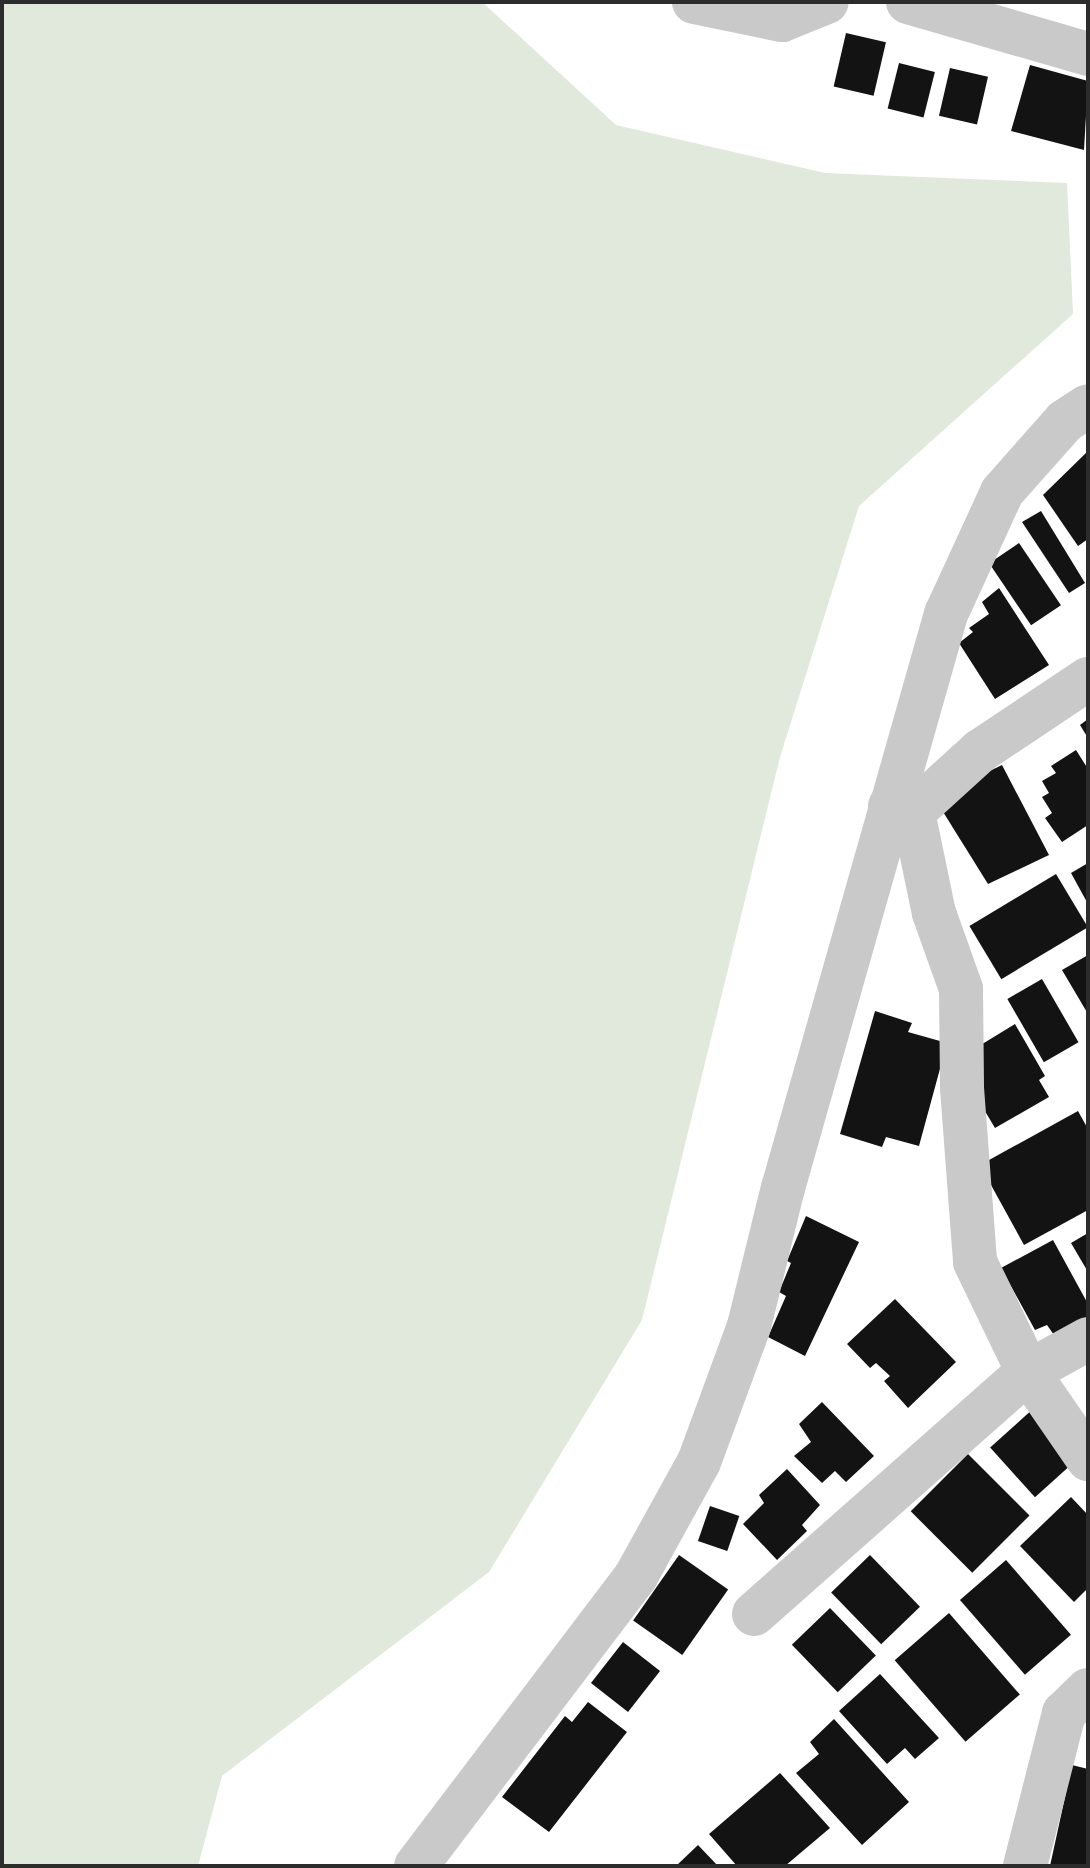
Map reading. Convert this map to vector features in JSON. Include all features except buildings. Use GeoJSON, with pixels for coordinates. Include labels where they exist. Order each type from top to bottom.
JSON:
{"type":"FeatureCollection","features":[{"type":"Feature","properties":{"kind":"street"},"geometry":{"type":"LineString","coordinates":[[694,2],[782,20],[827,2]]}},
{"type":"Feature","properties":{"kind":"street"},"geometry":{"type":"LineString","coordinates":[[908,2],[1088,54]]}},
{"type":"Feature","properties":{"kind":"street"},"geometry":{"type":"LineString","coordinates":[[416,1866],[636,1576],[699,1462],[749,1326],[901,809],[946,614],[1002,492],[1065,421],[1088,406]]}},
{"type":"Feature","properties":{"kind":"street"},"geometry":{"type":"LineString","coordinates":[[901,809],[980,751],[1088,679]]}},
{"type":"Feature","properties":{"kind":"street"},"geometry":{"type":"LineString","coordinates":[[901,809],[961,989],[962,1088],[975,1262],[1028,1372],[1088,1459]]}},
{"type":"Feature","properties":{"kind":"street"},"geometry":{"type":"LineString","coordinates":[[754,1614],[1028,1372],[1088,1339]]}},
{"type":"Feature","properties":{"kind":"street"},"geometry":{"type":"LineString","coordinates":[[1025,1866],[1064,1713],[1088,1690]]}},
{"type":"Feature","properties":{"kind":"shaded area"},"geometry":{"type":"Polygon","coordinates":[[[2,2],[482,2],[616,125],[825,173],[1067,183],[1073,314],[859,506],[780,757],[642,1320],[489,1572],[222,1776],[198,1866],[2,1866],[2,2]]]}}]}
